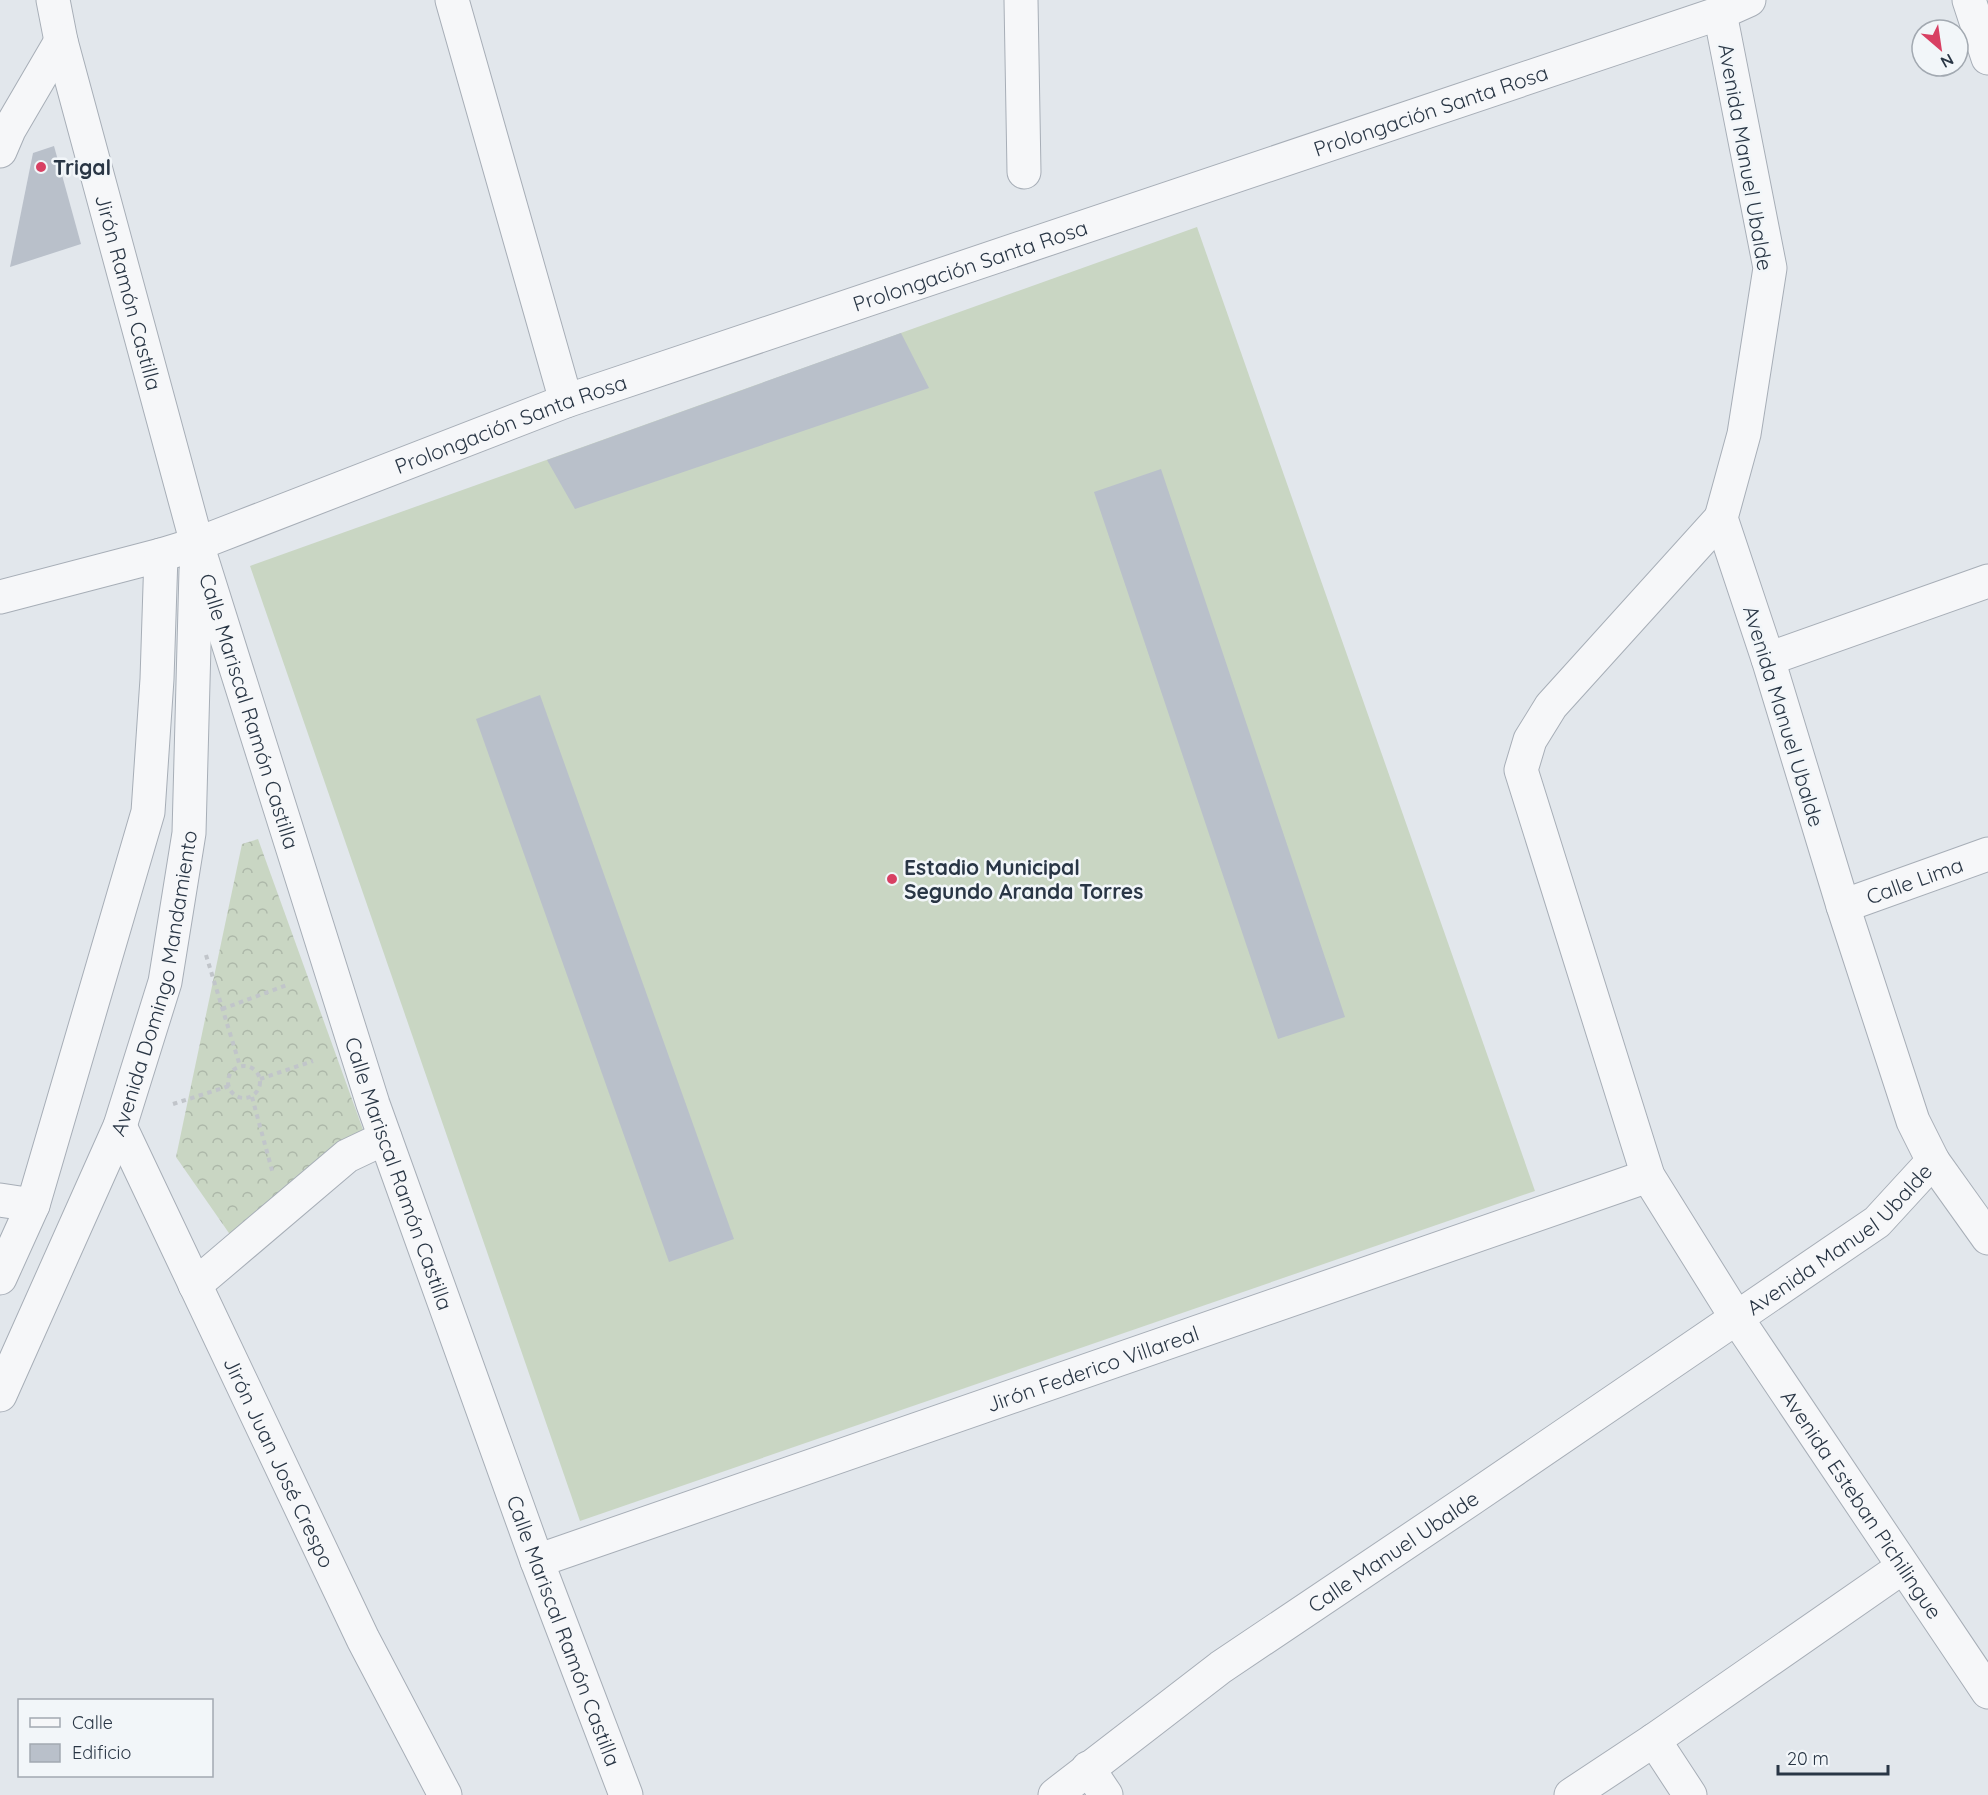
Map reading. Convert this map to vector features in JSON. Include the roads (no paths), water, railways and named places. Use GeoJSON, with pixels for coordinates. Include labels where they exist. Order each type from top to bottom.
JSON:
{"type":"FeatureCollection","features":[{"type":"Feature","properties":{"kind":"street","name":"Jirón Ramón Castilla"},"geometry":{"type":"LineString","coordinates":[[52,0],[61,41],[197,544]]}},
{"type":"Feature","properties":{"kind":"street"},"geometry":{"type":"LineString","coordinates":[[452,0],[566,401]]}},
{"type":"Feature","properties":{"kind":"street"},"geometry":{"type":"LineString","coordinates":[[1021,0],[1024,172]]}},
{"type":"Feature","properties":{"kind":"street"},"geometry":{"type":"LineString","coordinates":[[1970,0],[1988,58]]}},
{"type":"Feature","properties":{"kind":"street","name":"Prolongación Santa Rosa"},"geometry":{"type":"LineString","coordinates":[[0,597],[197,544],[566,401],[1734,6]]}},
{"type":"Feature","properties":{"kind":"street","name":"Avenida Manuel Ubalde"},"geometry":{"type":"LineString","coordinates":[[1734,6],[1770,267],[1744,434],[1721,518],[1768,659],[1843,906],[1913,1121],[1933,1161],[1877,1222],[1736,1317]]}},
{"type":"Feature","properties":{"kind":"street"},"geometry":{"type":"LineString","coordinates":[[0,151],[9,130],[61,41]]}},
{"type":"Feature","properties":{"kind":"street","name":"Avenida Esteban Pichilingue"},"geometry":{"type":"LineString","coordinates":[[1721,518],[1551,706],[1530,740],[1521,770],[1648,1176],[1736,1317],[1903,1567],[1976,1649],[1988,1692]]}},
{"type":"Feature","properties":{"kind":"street","name":"Avenida Domingo Mandamiento"},"geometry":{"type":"LineString","coordinates":[[0,1395],[120,1126],[165,982],[189,833],[197,544]]}},
{"type":"Feature","properties":{"kind":"street","name":"Calle Mariscal Ramón Castilla"},"geometry":{"type":"LineString","coordinates":[[197,544],[385,1138],[537,1561],[626,1795]]}},
{"type":"Feature","properties":{"kind":"street","name":"Avenida Domingo Mandamiento"},"geometry":{"type":"LineString","coordinates":[[0,1278],[33,1205],[148,812],[157,679],[161,555]]}},
{"type":"Feature","properties":{"kind":"street"},"geometry":{"type":"LineString","coordinates":[[1768,659],[1988,581]]}},
{"type":"Feature","properties":{"kind":"street","name":"Calle Lima"},"geometry":{"type":"LineString","coordinates":[[1843,906],[1988,854]]}},
{"type":"Feature","properties":{"kind":"street","name":"Jirón Juan José Crespo"},"geometry":{"type":"LineString","coordinates":[[120,1126],[363,1639],[445,1795]]}},
{"type":"Feature","properties":{"kind":"street"},"geometry":{"type":"LineString","coordinates":[[195,1285],[347,1156],[385,1138]]}},
{"type":"Feature","properties":{"kind":"street"},"geometry":{"type":"LineString","coordinates":[[1933,1161],[1988,1238]]}},
{"type":"Feature","properties":{"kind":"street","name":"Jirón Federico Villareal"},"geometry":{"type":"LineString","coordinates":[[537,1561],[1648,1176]]}},
{"type":"Feature","properties":{"kind":"street"},"geometry":{"type":"LineString","coordinates":[[0,1200],[33,1205]]}},
{"type":"Feature","properties":{"kind":"street","name":"Calle Manuel Ubalde"},"geometry":{"type":"LineString","coordinates":[[1055,1795],[1221,1667],[1462,1506],[1736,1317]]}},
{"type":"Feature","properties":{"kind":"street"},"geometry":{"type":"LineString","coordinates":[[1571,1795],[1903,1567]]}},
{"type":"Feature","properties":{"kind":"street"},"geometry":{"type":"LineString","coordinates":[[1654,1740],[1690,1795]]}},
{"type":"Feature","properties":{"kind":"street"},"geometry":{"type":"LineString","coordinates":[[1088,1768],[1106,1795]]}},
{"type":"Feature","properties":{"kind":"place","name":"Trigal"},"geometry":{"type":"Point","coordinates":[41,167]}},
{"type":"Feature","properties":{"kind":"place","name":"Estadio Municipal Segundo Aranda Torres"},"geometry":{"type":"Point","coordinates":[892,879]}}]}
